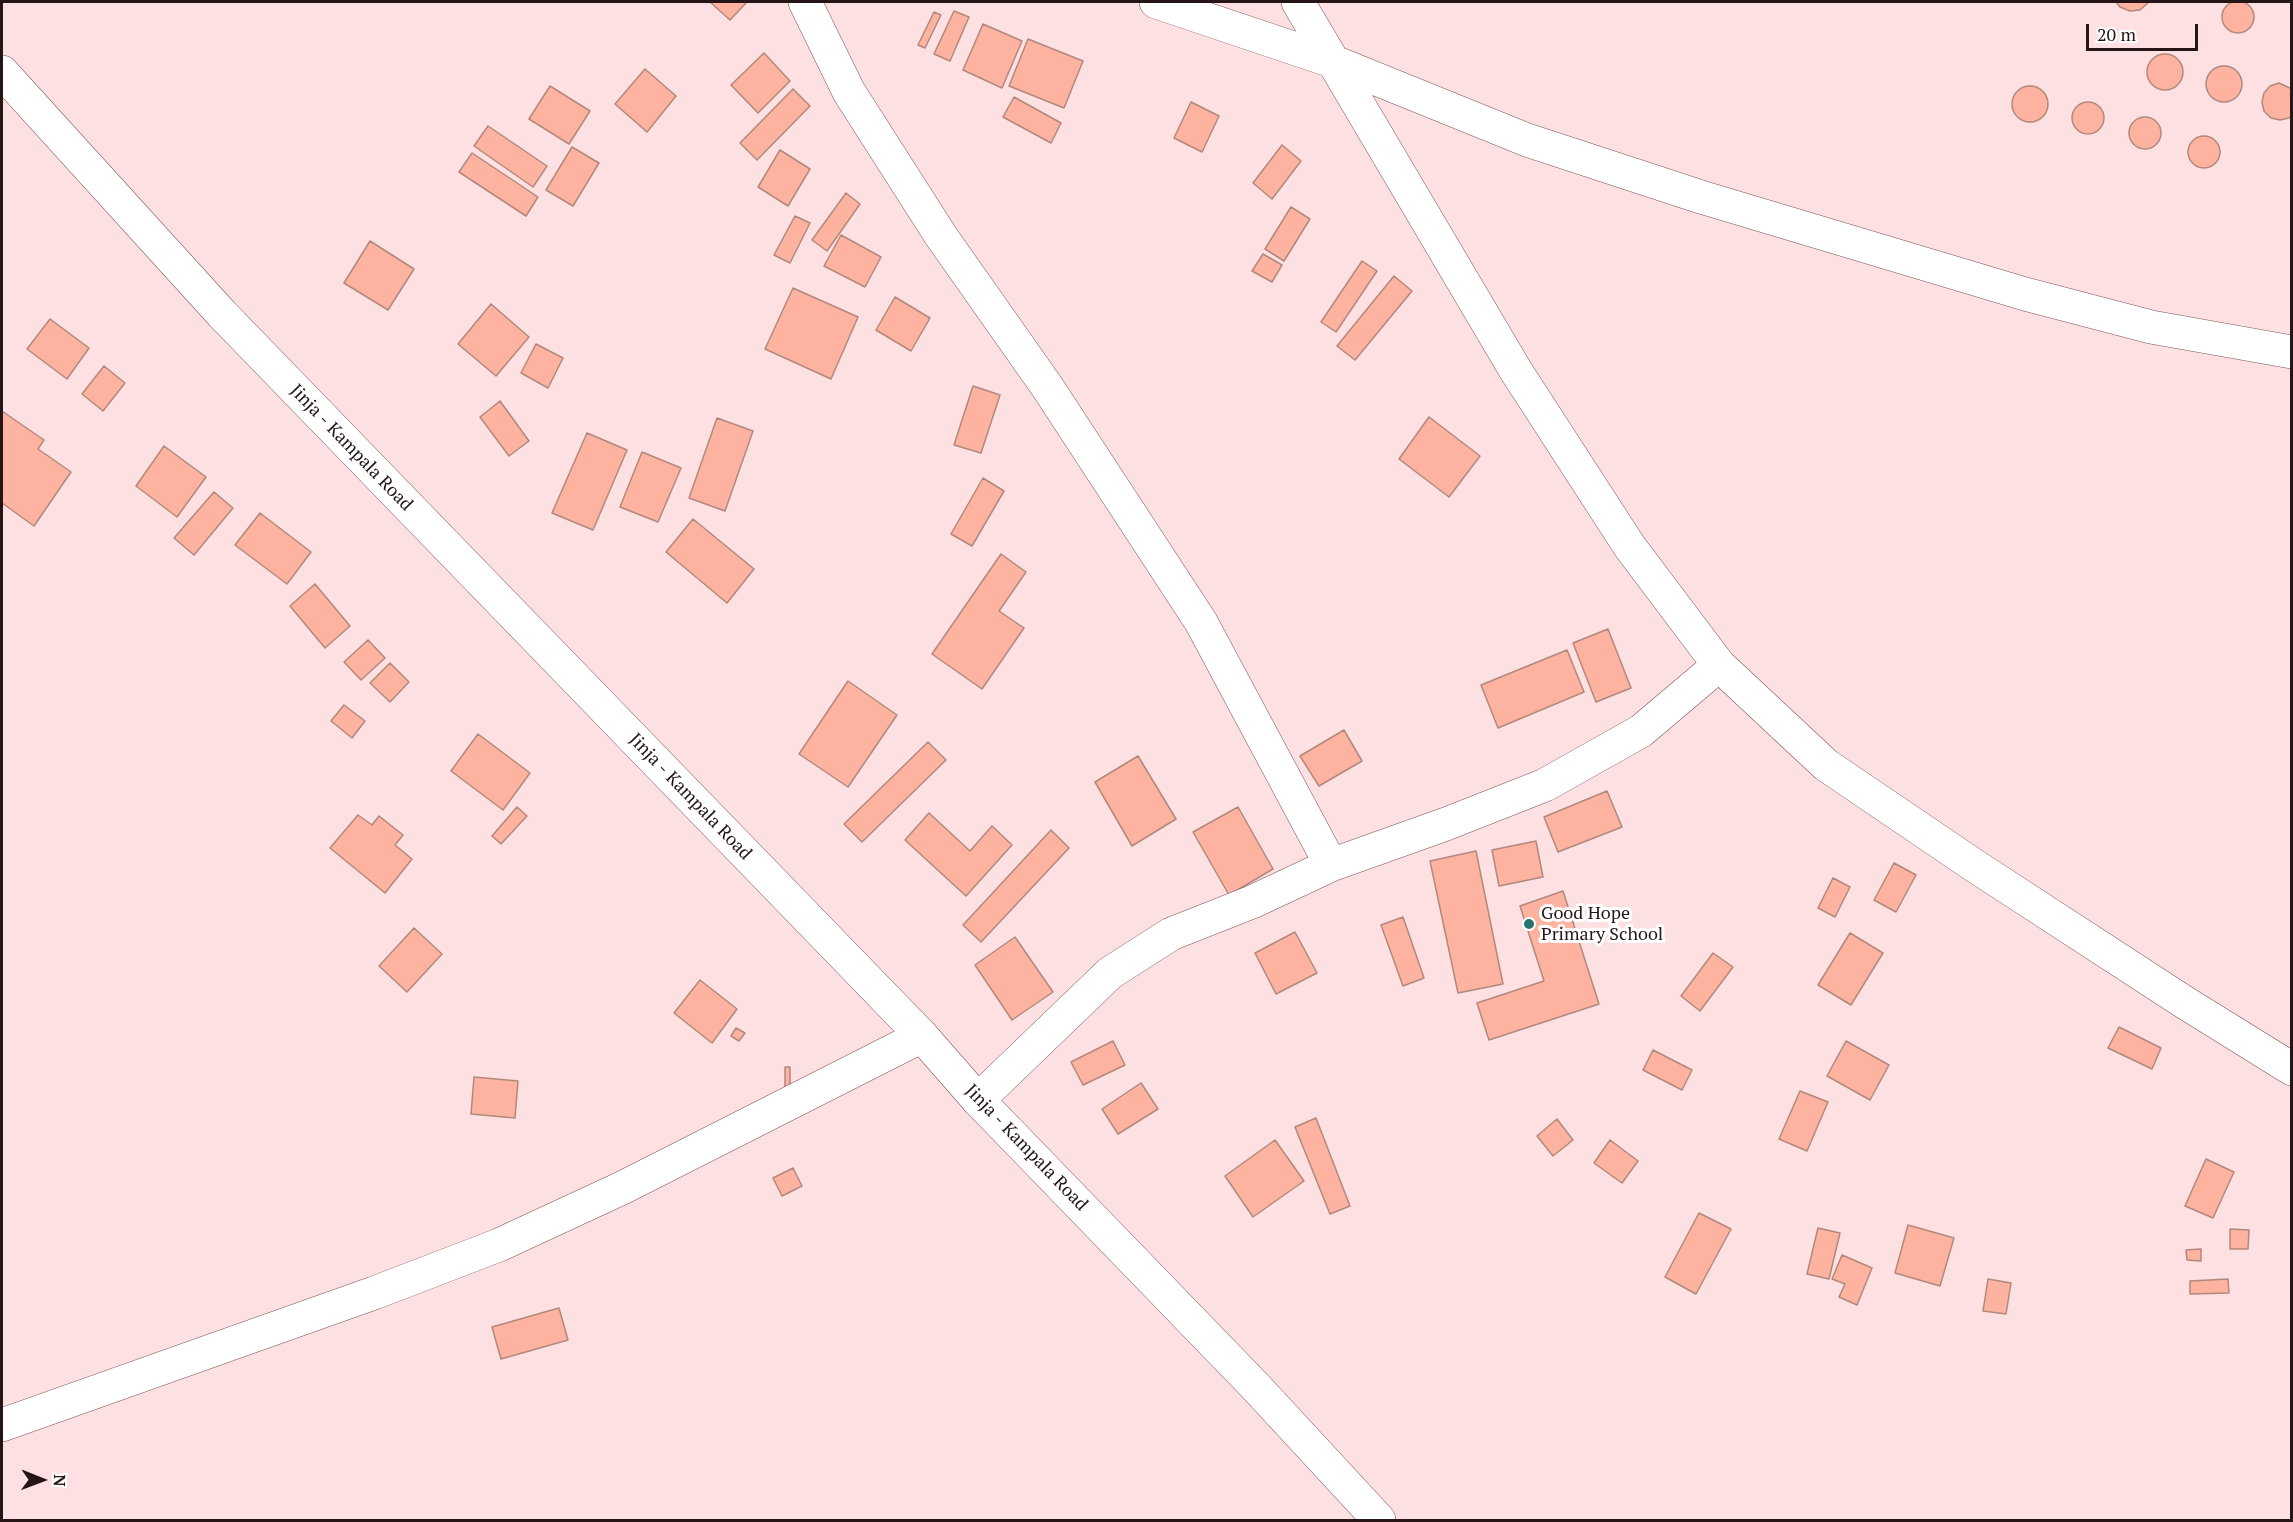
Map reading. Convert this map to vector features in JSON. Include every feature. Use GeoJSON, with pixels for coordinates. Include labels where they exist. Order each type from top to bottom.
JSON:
{"type":"FeatureCollection","features":[{"type":"Feature","properties":{"kind":"main road"},"geometry":{"type":"LineString","coordinates":[[805,2],[849,92],[940,236],[1048,388],[1201,622],[1331,865]]}},
{"type":"Feature","properties":{"kind":"main road"},"geometry":{"type":"LineString","coordinates":[[1156,2],[1332,61],[1527,140],[1701,197],[2025,294],[2151,327],[2292,352]]}},
{"type":"Feature","properties":{"kind":"main road"},"geometry":{"type":"LineString","coordinates":[[1298,2],[1516,371],[1630,547],[1719,665],[1826,765],[1975,866],[2184,1002],[2292,1069]]}},
{"type":"Feature","properties":{"kind":"main road","name":"Jinja - Kampala Road"},"geometry":{"type":"LineString","coordinates":[[2,72],[222,314],[922,1036],[978,1100],[1256,1387],[1379,1521]]}},
{"type":"Feature","properties":{"kind":"main road"},"geometry":{"type":"LineString","coordinates":[[978,1100],[1110,973],[1171,934],[1252,902],[1331,865],[1446,824],[1545,785],[1641,731],[1719,665]]}},
{"type":"Feature","properties":{"kind":"main road"},"geometry":{"type":"LineString","coordinates":[[2,1425],[374,1293],[499,1245],[622,1188],[922,1036]]}},
{"type":"Feature","properties":{"kind":"building"},"geometry":{"type":"Polygon","coordinates":[[[2238,1],[2249,6],[2254,17],[2249,28],[2238,33],[2227,28],[2222,17],[2227,6],[2238,1]]]}},
{"type":"Feature","properties":{"kind":"building"},"geometry":{"type":"Polygon","coordinates":[[[710,2],[747,2],[730,20],[710,2]]]}},
{"type":"Feature","properties":{"kind":"building"},"geometry":{"type":"Polygon","coordinates":[[[2116,2],[2149,2],[2140,10],[2130,11],[2120,7],[2116,2]]]}},
{"type":"Feature","properties":{"kind":"building"},"geometry":{"type":"Polygon","coordinates":[[[954,11],[969,17],[950,61],[934,54],[954,11]]]}},
{"type":"Feature","properties":{"kind":"building"},"geometry":{"type":"Polygon","coordinates":[[[934,12],[941,15],[925,48],[918,45],[934,12]]]}},
{"type":"Feature","properties":{"kind":"building"},"geometry":{"type":"Polygon","coordinates":[[[983,24],[1022,41],[1002,88],[963,70],[983,24]]]}},
{"type":"Feature","properties":{"kind":"building"},"geometry":{"type":"Polygon","coordinates":[[[1028,39],[1083,61],[1064,108],[1009,86],[1028,39]]]}},
{"type":"Feature","properties":{"kind":"building"},"geometry":{"type":"Polygon","coordinates":[[[764,53],[790,81],[758,113],[731,85],[764,53]]]}},
{"type":"Feature","properties":{"kind":"building"},"geometry":{"type":"Polygon","coordinates":[[[2165,54],[2178,59],[2183,72],[2178,85],[2165,90],[2152,85],[2147,72],[2152,59],[2165,54]]]}},
{"type":"Feature","properties":{"kind":"building"},"geometry":{"type":"Polygon","coordinates":[[[2224,66],[2237,71],[2242,84],[2237,97],[2224,102],[2211,97],[2206,84],[2211,71],[2224,66]]]}},
{"type":"Feature","properties":{"kind":"building"},"geometry":{"type":"Polygon","coordinates":[[[645,69],[676,96],[647,132],[615,104],[645,69]]]}},
{"type":"Feature","properties":{"kind":"building"},"geometry":{"type":"Polygon","coordinates":[[[2279,83],[2292,89],[2292,115],[2280,120],[2271,118],[2264,111],[2262,102],[2264,93],[2270,86],[2279,83]]]}},
{"type":"Feature","properties":{"kind":"building"},"geometry":{"type":"Polygon","coordinates":[[[550,86],[590,111],[569,144],[529,119],[550,86]]]}},
{"type":"Feature","properties":{"kind":"building"},"geometry":{"type":"Polygon","coordinates":[[[2030,86],[2043,91],[2048,104],[2043,117],[2030,122],[2017,117],[2012,104],[2017,91],[2030,86]]]}},
{"type":"Feature","properties":{"kind":"building"},"geometry":{"type":"Polygon","coordinates":[[[793,89],[810,106],[757,160],[740,143],[793,89]]]}},
{"type":"Feature","properties":{"kind":"building"},"geometry":{"type":"Polygon","coordinates":[[[1014,97],[1061,123],[1051,143],[1003,117],[1014,97]]]}},
{"type":"Feature","properties":{"kind":"building"},"geometry":{"type":"Polygon","coordinates":[[[1191,102],[1219,116],[1202,152],[1174,138],[1191,102]]]}},
{"type":"Feature","properties":{"kind":"building"},"geometry":{"type":"Polygon","coordinates":[[[2088,102],[2099,107],[2104,118],[2099,129],[2088,134],[2077,129],[2072,118],[2077,107],[2088,102]]]}},
{"type":"Feature","properties":{"kind":"building"},"geometry":{"type":"Polygon","coordinates":[[[2145,117],[2156,122],[2161,133],[2156,144],[2145,149],[2134,144],[2129,133],[2134,122],[2145,117]]]}},
{"type":"Feature","properties":{"kind":"building"},"geometry":{"type":"Polygon","coordinates":[[[488,126],[547,166],[533,187],[474,146],[488,126]]]}},
{"type":"Feature","properties":{"kind":"building"},"geometry":{"type":"Polygon","coordinates":[[[2204,136],[2215,141],[2220,152],[2215,163],[2204,168],[2193,163],[2188,152],[2193,141],[2204,136]]]}},
{"type":"Feature","properties":{"kind":"building"},"geometry":{"type":"Polygon","coordinates":[[[1282,145],[1301,161],[1272,199],[1253,183],[1282,145]]]}},
{"type":"Feature","properties":{"kind":"building"},"geometry":{"type":"Polygon","coordinates":[[[572,147],[599,163],[573,206],[546,190],[572,147]]]}},
{"type":"Feature","properties":{"kind":"building"},"geometry":{"type":"Polygon","coordinates":[[[780,150],[810,169],[788,206],[758,187],[780,150]]]}},
{"type":"Feature","properties":{"kind":"building"},"geometry":{"type":"Polygon","coordinates":[[[472,153],[538,197],[526,216],[459,172],[472,153]]]}},
{"type":"Feature","properties":{"kind":"building"},"geometry":{"type":"Polygon","coordinates":[[[846,193],[860,204],[827,251],[812,240],[846,193]]]}},
{"type":"Feature","properties":{"kind":"building"},"geometry":{"type":"Polygon","coordinates":[[[1291,207],[1310,219],[1284,261],[1265,249],[1291,207]]]}},
{"type":"Feature","properties":{"kind":"building"},"geometry":{"type":"Polygon","coordinates":[[[795,216],[810,223],[790,263],[774,255],[795,216]]]}},
{"type":"Feature","properties":{"kind":"building"},"geometry":{"type":"Polygon","coordinates":[[[841,235],[881,257],[865,287],[824,266],[841,235]]]}},
{"type":"Feature","properties":{"kind":"building"},"geometry":{"type":"Polygon","coordinates":[[[370,241],[414,269],[388,310],[344,283],[370,241]]]}},
{"type":"Feature","properties":{"kind":"building"},"geometry":{"type":"Polygon","coordinates":[[[1263,254],[1282,265],[1272,282],[1252,271],[1263,254]]]}},
{"type":"Feature","properties":{"kind":"building"},"geometry":{"type":"Polygon","coordinates":[[[1362,261],[1377,271],[1336,332],[1321,322],[1362,261]]]}},
{"type":"Feature","properties":{"kind":"building"},"geometry":{"type":"Polygon","coordinates":[[[1394,276],[1412,291],[1355,360],[1337,346],[1394,276]]]}},
{"type":"Feature","properties":{"kind":"building"},"geometry":{"type":"Polygon","coordinates":[[[793,288],[858,317],[831,379],[765,349],[793,288]]]}},
{"type":"Feature","properties":{"kind":"building"},"geometry":{"type":"Polygon","coordinates":[[[895,297],[930,318],[911,351],[876,330],[895,297]]]}},
{"type":"Feature","properties":{"kind":"building"},"geometry":{"type":"Polygon","coordinates":[[[491,304],[529,337],[496,376],[458,344],[491,304]]]}},
{"type":"Feature","properties":{"kind":"building"},"geometry":{"type":"Polygon","coordinates":[[[50,319],[89,348],[67,379],[27,349],[50,319]]]}},
{"type":"Feature","properties":{"kind":"building"},"geometry":{"type":"Polygon","coordinates":[[[536,344],[563,358],[548,388],[521,373],[536,344]]]}},
{"type":"Feature","properties":{"kind":"building"},"geometry":{"type":"Polygon","coordinates":[[[104,366],[125,383],[103,411],[82,394],[104,366]]]}},
{"type":"Feature","properties":{"kind":"building"},"geometry":{"type":"Polygon","coordinates":[[[973,386],[1000,395],[981,453],[954,445],[973,386]]]}},
{"type":"Feature","properties":{"kind":"building"},"geometry":{"type":"Polygon","coordinates":[[[500,401],[529,441],[509,456],[480,417],[500,401]]]}},
{"type":"Feature","properties":{"kind":"building"},"geometry":{"type":"Polygon","coordinates":[[[2,411],[44,440],[38,449],[71,472],[34,526],[2,503],[2,411]]]}},
{"type":"Feature","properties":{"kind":"building"},"geometry":{"type":"Polygon","coordinates":[[[1429,417],[1480,456],[1449,497],[1399,459],[1429,417]]]}},
{"type":"Feature","properties":{"kind":"building"},"geometry":{"type":"Polygon","coordinates":[[[717,418],[753,431],[725,511],[689,498],[717,418]]]}},
{"type":"Feature","properties":{"kind":"building"},"geometry":{"type":"Polygon","coordinates":[[[587,433],[627,450],[593,530],[552,513],[587,433]]]}},
{"type":"Feature","properties":{"kind":"building"},"geometry":{"type":"Polygon","coordinates":[[[164,446],[206,477],[177,517],[136,486],[164,446]]]}},
{"type":"Feature","properties":{"kind":"building"},"geometry":{"type":"Polygon","coordinates":[[[642,452],[681,468],[658,522],[620,507],[642,452]]]}},
{"type":"Feature","properties":{"kind":"building"},"geometry":{"type":"Polygon","coordinates":[[[983,478],[1004,491],[972,546],[951,534],[983,478]]]}},
{"type":"Feature","properties":{"kind":"building"},"geometry":{"type":"Polygon","coordinates":[[[214,492],[233,508],[194,555],[174,538],[214,492]]]}},
{"type":"Feature","properties":{"kind":"building"},"geometry":{"type":"Polygon","coordinates":[[[260,513],[311,552],[287,584],[235,545],[260,513]]]}},
{"type":"Feature","properties":{"kind":"building"},"geometry":{"type":"Polygon","coordinates":[[[693,519],[754,569],[727,603],[666,552],[693,519]]]}},
{"type":"Feature","properties":{"kind":"building"},"geometry":{"type":"Polygon","coordinates":[[[1001,554],[1026,572],[999,611],[1024,628],[982,689],[932,654],[1001,554]]]}},
{"type":"Feature","properties":{"kind":"building"},"geometry":{"type":"Polygon","coordinates":[[[315,584],[350,626],[325,648],[290,606],[315,584]]]}},
{"type":"Feature","properties":{"kind":"building"},"geometry":{"type":"Polygon","coordinates":[[[1608,629],[1631,688],[1596,702],[1573,643],[1608,629]]]}},
{"type":"Feature","properties":{"kind":"building"},"geometry":{"type":"Polygon","coordinates":[[[368,640],[385,658],[361,680],[344,662],[368,640]]]}},
{"type":"Feature","properties":{"kind":"building"},"geometry":{"type":"Polygon","coordinates":[[[1567,650],[1584,692],[1498,728],[1481,685],[1567,650]]]}},
{"type":"Feature","properties":{"kind":"building"},"geometry":{"type":"Polygon","coordinates":[[[390,663],[409,682],[390,702],[370,683],[390,663]]]}},
{"type":"Feature","properties":{"kind":"building"},"geometry":{"type":"Polygon","coordinates":[[[848,681],[897,715],[848,787],[799,754],[848,681]]]}},
{"type":"Feature","properties":{"kind":"building"},"geometry":{"type":"Polygon","coordinates":[[[344,705],[365,721],[352,738],[331,721],[344,705]]]}},
{"type":"Feature","properties":{"kind":"building"},"geometry":{"type":"Polygon","coordinates":[[[1344,730],[1362,761],[1319,786],[1300,756],[1344,730]]]}},
{"type":"Feature","properties":{"kind":"building"},"geometry":{"type":"Polygon","coordinates":[[[478,734],[530,773],[503,810],[451,771],[478,734]]]}},
{"type":"Feature","properties":{"kind":"building"},"geometry":{"type":"Polygon","coordinates":[[[928,742],[946,760],[862,842],[844,824],[928,742]]]}},
{"type":"Feature","properties":{"kind":"building"},"geometry":{"type":"Polygon","coordinates":[[[1138,756],[1176,819],[1132,846],[1095,782],[1138,756]]]}},
{"type":"Feature","properties":{"kind":"building"},"geometry":{"type":"Polygon","coordinates":[[[1607,791],[1622,827],[1558,852],[1544,817],[1607,791]]]}},
{"type":"Feature","properties":{"kind":"building"},"geometry":{"type":"Polygon","coordinates":[[[517,807],[527,816],[501,844],[492,836],[517,807]]]}},
{"type":"Feature","properties":{"kind":"building"},"geometry":{"type":"Polygon","coordinates":[[[1238,807],[1273,869],[1229,895],[1193,832],[1238,807]]]}},
{"type":"Feature","properties":{"kind":"building"},"geometry":{"type":"Polygon","coordinates":[[[929,813],[970,851],[992,826],[1012,845],[966,896],[905,840],[929,813]]]}},
{"type":"Feature","properties":{"kind":"building"},"geometry":{"type":"Polygon","coordinates":[[[358,815],[372,825],[379,816],[403,835],[395,845],[412,859],[385,893],[330,848],[358,815]]]}},
{"type":"Feature","properties":{"kind":"building"},"geometry":{"type":"Polygon","coordinates":[[[1051,830],[1069,848],[981,942],[963,925],[1051,830]]]}},
{"type":"Feature","properties":{"kind":"building"},"geometry":{"type":"Polygon","coordinates":[[[1536,841],[1543,877],[1499,886],[1492,850],[1536,841]]]}},
{"type":"Feature","properties":{"kind":"building"},"geometry":{"type":"Polygon","coordinates":[[[1476,851],[1503,984],[1458,993],[1430,861],[1476,851]]]}},
{"type":"Feature","properties":{"kind":"building"},"geometry":{"type":"Polygon","coordinates":[[[1894,863],[1916,875],[1896,912],[1874,900],[1894,863]]]}},
{"type":"Feature","properties":{"kind":"building"},"geometry":{"type":"Polygon","coordinates":[[[1833,878],[1850,887],[1835,917],[1818,908],[1833,878]]]}},
{"type":"Feature","properties":{"kind":"building"},"geometry":{"type":"Polygon","coordinates":[[[1563,891],[1599,1004],[1489,1040],[1477,1003],[1544,981],[1520,906],[1563,891]]]}},
{"type":"Feature","properties":{"kind":"building"},"geometry":{"type":"Polygon","coordinates":[[[1403,917],[1424,978],[1403,986],[1381,925],[1403,917]]]}},
{"type":"Feature","properties":{"kind":"building"},"geometry":{"type":"Polygon","coordinates":[[[414,928],[442,954],[407,992],[379,966],[414,928]]]}},
{"type":"Feature","properties":{"kind":"building"},"geometry":{"type":"Polygon","coordinates":[[[1295,932],[1317,973],[1276,994],[1255,953],[1295,932]]]}},
{"type":"Feature","properties":{"kind":"building"},"geometry":{"type":"Polygon","coordinates":[[[1850,933],[1883,953],[1851,1005],[1818,985],[1850,933]]]}},
{"type":"Feature","properties":{"kind":"building"},"geometry":{"type":"Polygon","coordinates":[[[1015,937],[1053,992],[1012,1020],[975,965],[1015,937]]]}},
{"type":"Feature","properties":{"kind":"building"},"geometry":{"type":"Polygon","coordinates":[[[1713,953],[1733,967],[1700,1011],[1681,996],[1713,953]]]}},
{"type":"Feature","properties":{"kind":"building"},"geometry":{"type":"Polygon","coordinates":[[[700,980],[737,1009],[712,1043],[674,1013],[700,980]]]}},
{"type":"Feature","properties":{"kind":"building"},"geometry":{"type":"Polygon","coordinates":[[[2119,1027],[2161,1048],[2152,1069],[2108,1048],[2119,1027]]]}},
{"type":"Feature","properties":{"kind":"building"},"geometry":{"type":"Polygon","coordinates":[[[736,1028],[745,1033],[739,1041],[731,1036],[736,1028]]]}},
{"type":"Feature","properties":{"kind":"building"},"geometry":{"type":"Polygon","coordinates":[[[1113,1041],[1125,1065],[1083,1085],[1071,1062],[1113,1041]]]}},
{"type":"Feature","properties":{"kind":"building"},"geometry":{"type":"Polygon","coordinates":[[[1846,1041],[1889,1065],[1870,1100],[1827,1076],[1846,1041]]]}},
{"type":"Feature","properties":{"kind":"building"},"geometry":{"type":"Polygon","coordinates":[[[1653,1050],[1692,1070],[1682,1090],[1643,1070],[1653,1050]]]}},
{"type":"Feature","properties":{"kind":"building"},"geometry":{"type":"Polygon","coordinates":[[[785,1067],[790,1067],[790,1089],[785,1089],[785,1067]]]}},
{"type":"Feature","properties":{"kind":"building"},"geometry":{"type":"Polygon","coordinates":[[[474,1077],[518,1081],[515,1118],[471,1114],[474,1077]]]}},
{"type":"Feature","properties":{"kind":"building"},"geometry":{"type":"Polygon","coordinates":[[[1141,1083],[1158,1109],[1118,1134],[1102,1109],[1141,1083]]]}},
{"type":"Feature","properties":{"kind":"building"},"geometry":{"type":"Polygon","coordinates":[[[1800,1091],[1828,1102],[1807,1151],[1779,1139],[1800,1091]]]}},
{"type":"Feature","properties":{"kind":"building"},"geometry":{"type":"Polygon","coordinates":[[[1316,1118],[1350,1206],[1330,1214],[1295,1127],[1316,1118]]]}},
{"type":"Feature","properties":{"kind":"building"},"geometry":{"type":"Polygon","coordinates":[[[1557,1119],[1573,1140],[1553,1156],[1537,1136],[1557,1119]]]}},
{"type":"Feature","properties":{"kind":"building"},"geometry":{"type":"Polygon","coordinates":[[[1275,1140],[1304,1181],[1253,1217],[1225,1176],[1275,1140]]]}},
{"type":"Feature","properties":{"kind":"building"},"geometry":{"type":"Polygon","coordinates":[[[1610,1140],[1638,1161],[1622,1183],[1594,1163],[1610,1140]]]}},
{"type":"Feature","properties":{"kind":"building"},"geometry":{"type":"Polygon","coordinates":[[[2206,1159],[2234,1172],[2213,1218],[2185,1206],[2206,1159]]]}},
{"type":"Feature","properties":{"kind":"building"},"geometry":{"type":"Polygon","coordinates":[[[793,1168],[802,1186],[782,1196],[773,1178],[793,1168]]]}},
{"type":"Feature","properties":{"kind":"building"},"geometry":{"type":"Polygon","coordinates":[[[1699,1213],[1731,1229],[1696,1294],[1665,1277],[1699,1213]]]}},
{"type":"Feature","properties":{"kind":"building"},"geometry":{"type":"Polygon","coordinates":[[[1908,1225],[1954,1238],[1940,1286],[1895,1273],[1908,1225]]]}},
{"type":"Feature","properties":{"kind":"building"},"geometry":{"type":"Polygon","coordinates":[[[1818,1228],[1840,1233],[1829,1279],[1807,1274],[1818,1228]]]}},
{"type":"Feature","properties":{"kind":"building"},"geometry":{"type":"Polygon","coordinates":[[[2230,1229],[2249,1230],[2248,1249],[2230,1249],[2230,1229]]]}},
{"type":"Feature","properties":{"kind":"building"},"geometry":{"type":"Polygon","coordinates":[[[2201,1249],[2201,1261],[2187,1260],[2186,1250],[2201,1249]]]}},
{"type":"Feature","properties":{"kind":"building"},"geometry":{"type":"Polygon","coordinates":[[[1842,1255],[1872,1268],[1857,1305],[1839,1297],[1845,1284],[1832,1279],[1842,1255]]]}},
{"type":"Feature","properties":{"kind":"building"},"geometry":{"type":"Polygon","coordinates":[[[1988,1279],[2011,1283],[2006,1314],[1983,1311],[1988,1279]]]}},
{"type":"Feature","properties":{"kind":"building"},"geometry":{"type":"Polygon","coordinates":[[[2228,1279],[2229,1293],[2190,1294],[2190,1281],[2228,1279]]]}},
{"type":"Feature","properties":{"kind":"building"},"geometry":{"type":"Polygon","coordinates":[[[559,1308],[568,1340],[501,1359],[492,1327],[559,1308]]]}},
{"type":"Feature","properties":{"kind":"place","name":"Good Hope Primary School"},"geometry":{"type":"Point","coordinates":[1529,924]}}]}
